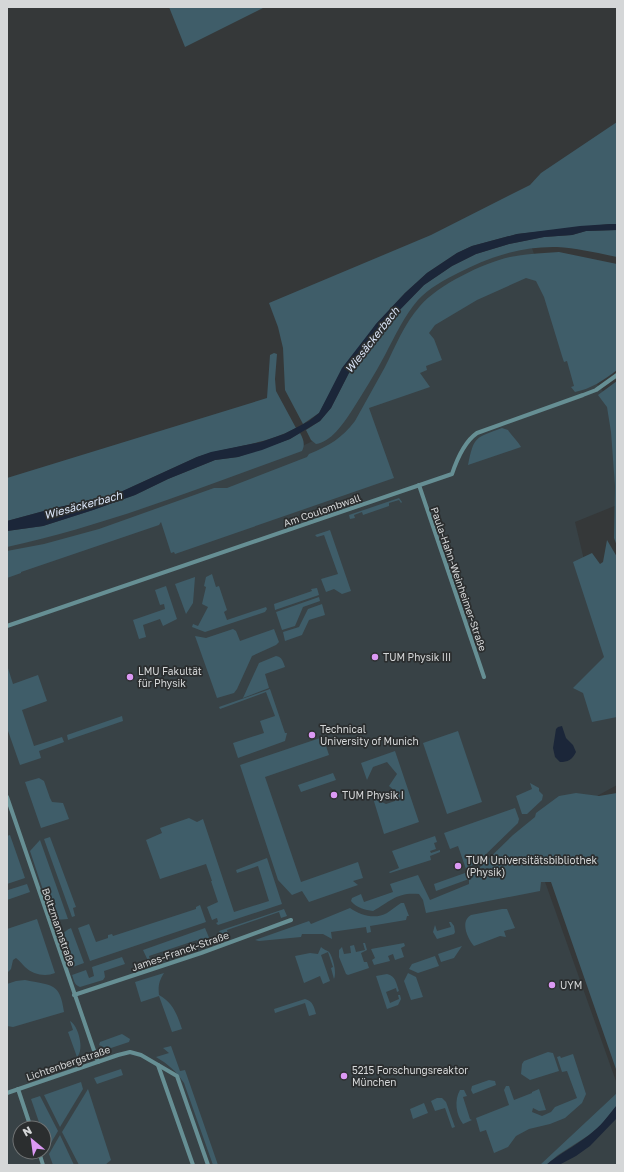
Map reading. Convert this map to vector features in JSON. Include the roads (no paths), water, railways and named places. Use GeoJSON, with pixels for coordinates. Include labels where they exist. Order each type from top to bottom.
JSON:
{"type":"FeatureCollection","features":[{"type":"Feature","properties":{"kind":"street","name":"Am Coulombwall"},"geometry":{"type":"LineString","coordinates":[[7,626],[452,474],[461,453],[469,440],[477,433],[584,395],[596,390],[617,375]]}},
{"type":"Feature","properties":{"kind":"street","name":"Paula-Hahn-Weinheimer-Straße"},"geometry":{"type":"LineString","coordinates":[[419,485],[484,677]]}},
{"type":"Feature","properties":{"kind":"street","name":"Boltzmannstraße"},"geometry":{"type":"LineString","coordinates":[[7,797],[98,1062]]}},
{"type":"Feature","properties":{"kind":"street","name":"James-Franck-Straße"},"geometry":{"type":"LineString","coordinates":[[74,995],[201,953],[291,920]]}},
{"type":"Feature","properties":{"kind":"street","name":"Lichtenbergstraße"},"geometry":{"type":"LineString","coordinates":[[7,1092],[126,1053],[135,1053],[147,1057],[158,1065]]}},
{"type":"Feature","properties":{"kind":"street"},"geometry":{"type":"LineString","coordinates":[[158,1065],[193,1165]]}},
{"type":"Feature","properties":{"kind":"street"},"geometry":{"type":"LineString","coordinates":[[158,1065],[177,1076],[208,1165]]}},
{"type":"Feature","properties":{"kind":"street"},"geometry":{"type":"LineString","coordinates":[[18,1089],[28,1120]]}},
{"type":"Feature","properties":{"kind":"water","name":"Wiesäckerbach"},"geometry":{"type":"Polygon","coordinates":[[[617,224],[617,230],[586,231],[572,235],[544,237],[509,244],[476,254],[452,266],[424,285],[388,322],[351,369],[331,408],[320,421],[290,439],[262,450],[238,457],[215,460],[168,479],[135,495],[93,510],[43,526],[7,531],[7,521],[55,508],[114,495],[197,457],[211,452],[261,442],[284,434],[309,421],[319,413],[342,368],[376,324],[405,293],[427,273],[457,253],[472,246],[517,234],[580,226],[617,224]]]}},
{"type":"Feature","properties":{"kind":"water"},"geometry":{"type":"Polygon","coordinates":[[[562,726],[566,738],[573,745],[576,752],[570,760],[565,762],[560,762],[555,757],[553,748],[556,729],[562,726]]]}},
{"type":"Feature","properties":{"kind":"water"},"geometry":{"type":"Polygon","coordinates":[[[617,1105],[617,1118],[590,1146],[576,1156],[559,1165],[546,1165],[593,1132],[617,1105]]]}},
{"type":"Feature","properties":{"kind":"place","name":"TUM Physik III"},"geometry":{"type":"Point","coordinates":[375,657]}},
{"type":"Feature","properties":{"kind":"place","name":"LMU Fakultät für Physik"},"geometry":{"type":"Point","coordinates":[130,677]}},
{"type":"Feature","properties":{"kind":"place","name":"Technical University of Munich"},"geometry":{"type":"Point","coordinates":[312,735]}},
{"type":"Feature","properties":{"kind":"place","name":"TUM Physik I"},"geometry":{"type":"Point","coordinates":[334,795]}},
{"type":"Feature","properties":{"kind":"place","name":"TUM Universitätsbibliothek (Physik)"},"geometry":{"type":"Point","coordinates":[458,866]}},
{"type":"Feature","properties":{"kind":"place","name":"UYM"},"geometry":{"type":"Point","coordinates":[552,985]}},
{"type":"Feature","properties":{"kind":"place","name":"5215 Forschungsreaktor München"},"geometry":{"type":"Point","coordinates":[344,1076]}}]}
